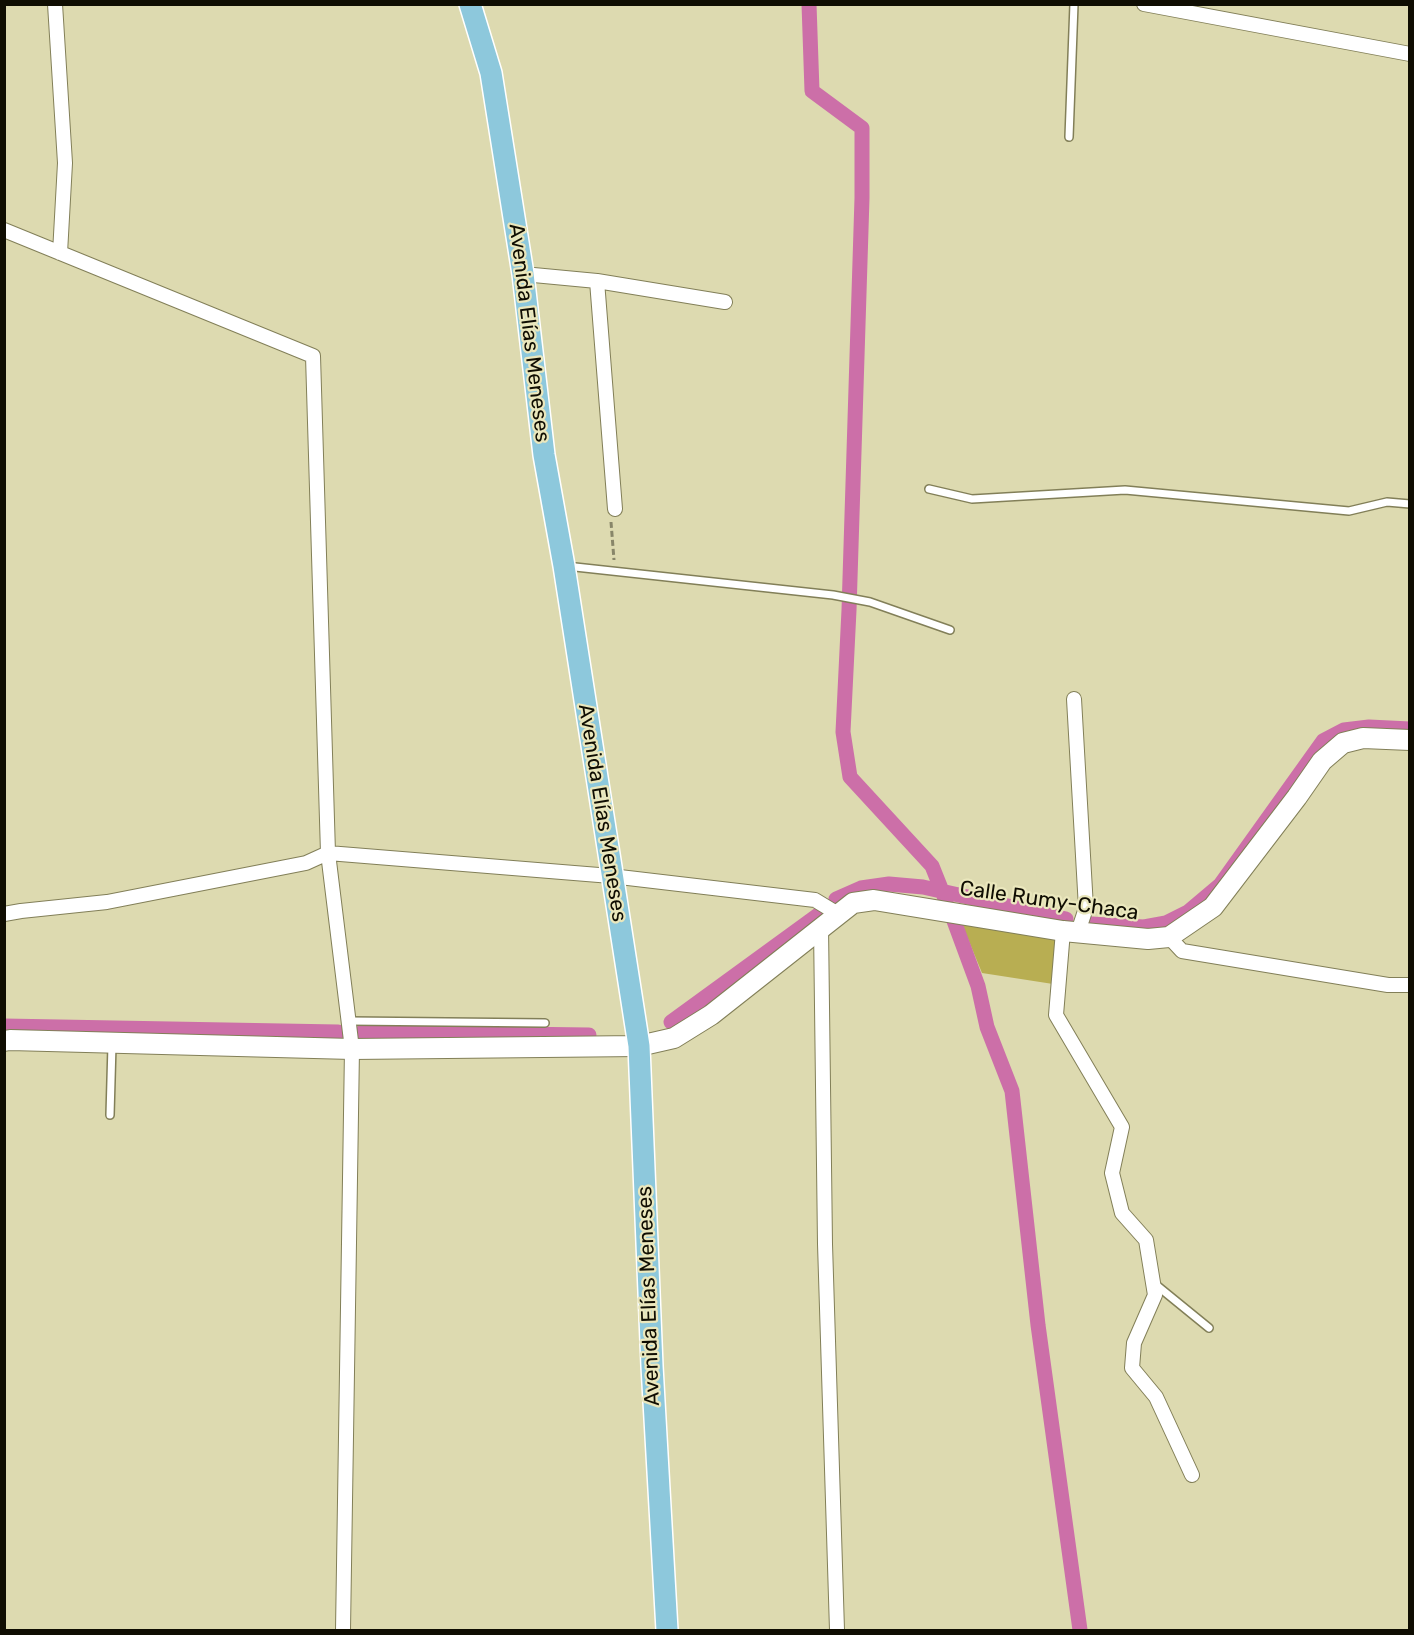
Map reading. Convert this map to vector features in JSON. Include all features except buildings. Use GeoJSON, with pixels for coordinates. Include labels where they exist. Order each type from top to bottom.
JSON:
{"type":"FeatureCollection","features":[{"type":"Feature","properties":{"kind":"main road","name":"Avenida Elías Meneses"},"geometry":{"type":"LineString","coordinates":[[470,4],[491,73],[523,274],[544,455],[564,566],[639,1046],[666,1630]]}},
{"type":"Feature","properties":{"kind":"street"},"geometry":{"type":"LineString","coordinates":[[55,4],[65,163],[60,253]]}},
{"type":"Feature","properties":{"kind":"street"},"geometry":{"type":"LineString","coordinates":[[1144,4],[1410,54]]}},
{"type":"Feature","properties":{"kind":"street"},"geometry":{"type":"LineString","coordinates":[[4,231],[312,356],[328,853],[352,1048],[343,1630]]}},
{"type":"Feature","properties":{"kind":"street"},"geometry":{"type":"LineString","coordinates":[[523,274],[597,281],[725,302]]}},
{"type":"Feature","properties":{"kind":"street"},"geometry":{"type":"LineString","coordinates":[[597,281],[615,509]]}},
{"type":"Feature","properties":{"kind":"street"},"geometry":{"type":"LineString","coordinates":[[1074,699],[1086,908],[1070,932],[1056,1015],[1122,1127],[1112,1173],[1122,1213],[1146,1240],[1155,1295],[1134,1343],[1132,1368],[1156,1397],[1192,1475]]}},
{"type":"Feature","properties":{"kind":"street"},"geometry":{"type":"LineString","coordinates":[[1410,740],[1363,738],[1343,743],[1322,761],[1213,907],[1169,937],[1182,951],[1388,985],[1410,985]]}},
{"type":"Feature","properties":{"kind":"street"},"geometry":{"type":"LineString","coordinates":[[4,914],[107,902],[306,864],[328,853],[612,876],[815,900],[838,914]]}},
{"type":"Feature","properties":{"kind":"street","name":"Calle Rumy-Chaca"},"geometry":{"type":"LineString","coordinates":[[4,1041],[352,1048],[639,1046],[674,1038],[711,1015],[853,903],[874,900],[1070,932],[1148,939],[1169,937]]}},
{"type":"Feature","properties":{"kind":"street"},"geometry":{"type":"LineString","coordinates":[[821,927],[825,1256],[837,1630]]}},
{"type":"Feature","properties":{"kind":"lane"},"geometry":{"type":"LineString","coordinates":[[1069,137],[1074,4]]}},
{"type":"Feature","properties":{"kind":"lane"},"geometry":{"type":"LineString","coordinates":[[928,489],[972,499],[1125,490],[1349,511],[1387,502],[1410,504]]}},
{"type":"Feature","properties":{"kind":"lane"},"geometry":{"type":"LineString","coordinates":[[564,566],[832,595],[870,602],[950,630]]}},
{"type":"Feature","properties":{"kind":"lane"},"geometry":{"type":"LineString","coordinates":[[349,1021],[545,1023]]}},
{"type":"Feature","properties":{"kind":"lane"},"geometry":{"type":"LineString","coordinates":[[110,1115],[112,1042]]}},
{"type":"Feature","properties":{"kind":"lane"},"geometry":{"type":"LineString","coordinates":[[1153,1283],[1209,1328]]}},
{"type":"Feature","properties":{"kind":"path"},"geometry":{"type":"LineString","coordinates":[[615,509],[610,518],[615,571]]}},
{"type":"Feature","properties":{"kind":"shaded area"},"geometry":{"type":"Polygon","coordinates":[[[961,922],[1056,937],[1053,984],[982,973],[961,922]]]}},
{"type":"Feature","properties":{"kind":"waterway"},"geometry":{"type":"LineString","coordinates":[[809,4],[812,91],[862,128],[862,198],[843,732],[850,777],[932,866],[946,901]]}},
{"type":"Feature","properties":{"kind":"waterway"},"geometry":{"type":"LineString","coordinates":[[1091,924],[1144,927],[1166,923],[1188,912],[1220,885],[1323,741],[1344,730],[1369,727],[1410,729]]}},
{"type":"Feature","properties":{"kind":"waterway"},"geometry":{"type":"LineString","coordinates":[[836,899],[861,888],[889,884],[923,887],[1066,919]]}},
{"type":"Feature","properties":{"kind":"waterway"},"geometry":{"type":"LineString","coordinates":[[671,1022],[818,915]]}},
{"type":"Feature","properties":{"kind":"waterway"},"geometry":{"type":"LineString","coordinates":[[954,921],[978,986],[987,1027],[1012,1091],[1038,1325],[1080,1630]]}},
{"type":"Feature","properties":{"kind":"waterway"},"geometry":{"type":"LineString","coordinates":[[4,1026],[338,1032]]}},
{"type":"Feature","properties":{"kind":"waterway"},"geometry":{"type":"LineString","coordinates":[[362,1032],[589,1035]]}}]}
